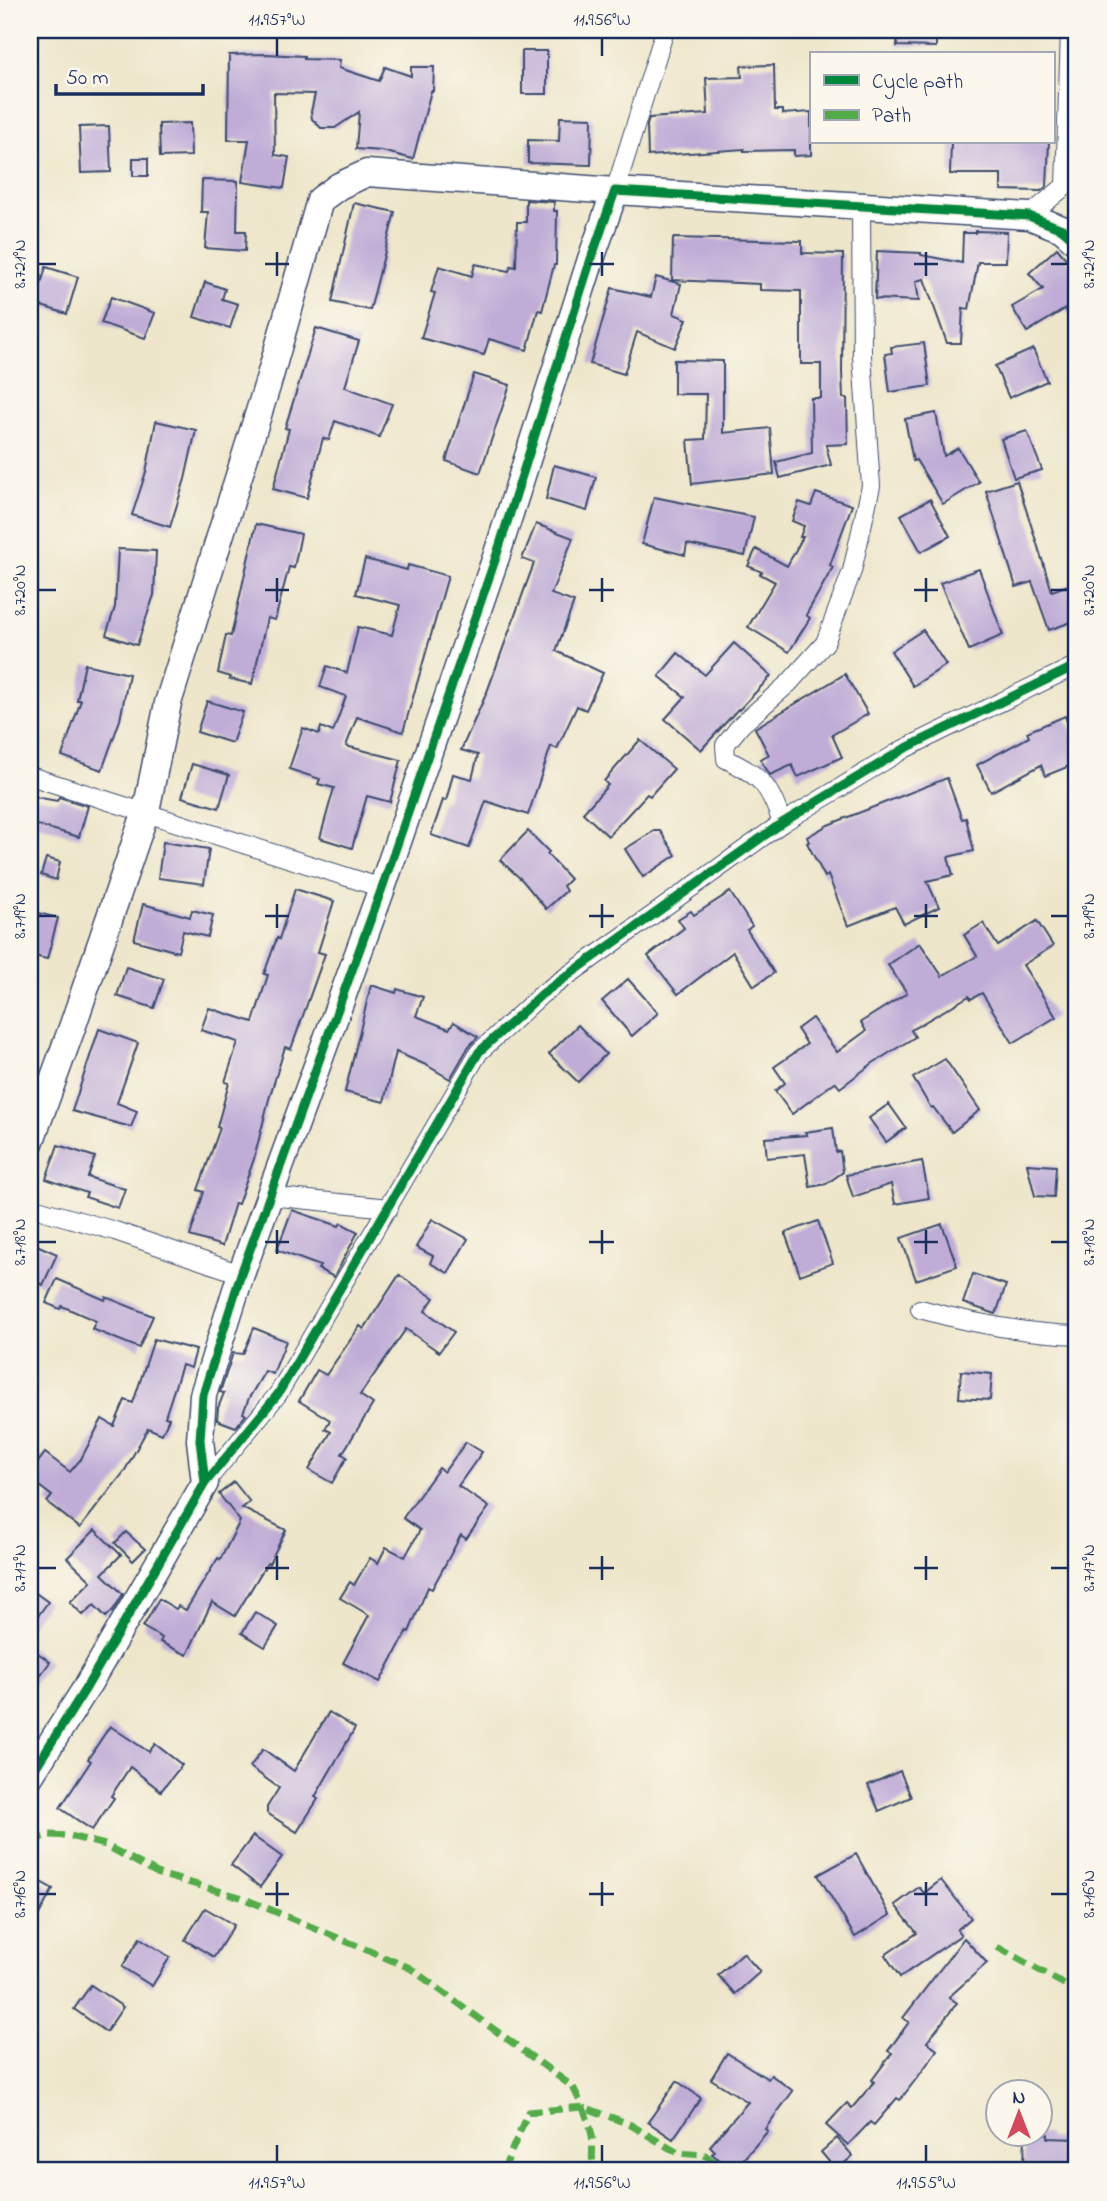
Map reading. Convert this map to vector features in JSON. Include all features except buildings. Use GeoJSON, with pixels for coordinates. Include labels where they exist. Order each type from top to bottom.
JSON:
{"type":"FeatureCollection","features":[{"type":"Feature","properties":{"kind":"street"},"geometry":{"type":"LineString","coordinates":[[205,1483],[200,1440],[203,1395],[241,1274],[382,888],[496,557],[665,30]]}},
{"type":"Feature","properties":{"kind":"street"},"geometry":{"type":"LineString","coordinates":[[1029,216],[1065,186],[1070,30]]}},
{"type":"Feature","properties":{"kind":"street"},"geometry":{"type":"LineString","coordinates":[[30,1143],[146,811],[168,703],[268,383],[320,200],[340,186],[367,173],[1029,216],[1062,229],[1077,242]]}},
{"type":"Feature","properties":{"kind":"street"},"geometry":{"type":"LineString","coordinates":[[782,823],[772,793],[753,773],[726,759],[726,745],[741,725],[789,683],[825,643],[852,571],[871,486],[862,356],[861,207]]}},
{"type":"Feature","properties":{"kind":"street"},"geometry":{"type":"LineString","coordinates":[[30,1776],[86,1688],[205,1483],[278,1394],[479,1052],[542,994],[782,823],[904,750],[1077,665]]}},
{"type":"Feature","properties":{"kind":"street"},"geometry":{"type":"LineString","coordinates":[[30,776],[382,888]]}},
{"type":"Feature","properties":{"kind":"street"},"geometry":{"type":"LineString","coordinates":[[269,1196],[389,1209]]}},
{"type":"Feature","properties":{"kind":"street"},"geometry":{"type":"LineString","coordinates":[[30,1207],[115,1231],[241,1274]]}},
{"type":"Feature","properties":{"kind":"street"},"geometry":{"type":"LineString","coordinates":[[920,1309],[977,1325],[1038,1334],[1077,1335]]}},
{"type":"Feature","properties":{"kind":"marked path"},"geometry":{"type":"LineString","coordinates":[[30,1841],[49,1835],[70,1836],[105,1845],[159,1874],[240,1897],[410,1968],[573,2087],[591,2130],[595,2171]]}},
{"type":"Feature","properties":{"kind":"marked path"},"geometry":{"type":"LineString","coordinates":[[997,1947],[1077,1991]]}},
{"type":"Feature","properties":{"kind":"marked path"},"geometry":{"type":"LineString","coordinates":[[503,2171],[528,2112],[584,2107],[629,2124],[678,2153],[705,2155],[725,2171]]}},
{"type":"Feature","properties":{"kind":"cycle path"},"geometry":{"type":"LineString","coordinates":[[205,1483],[200,1440],[203,1395],[241,1274],[382,888],[496,557],[615,191],[1029,216],[1062,229],[1077,242]]}},
{"type":"Feature","properties":{"kind":"cycle path"},"geometry":{"type":"LineString","coordinates":[[30,1776],[86,1688],[205,1483],[278,1394],[479,1052],[542,994],[782,823],[904,749],[1077,665]]}}]}
